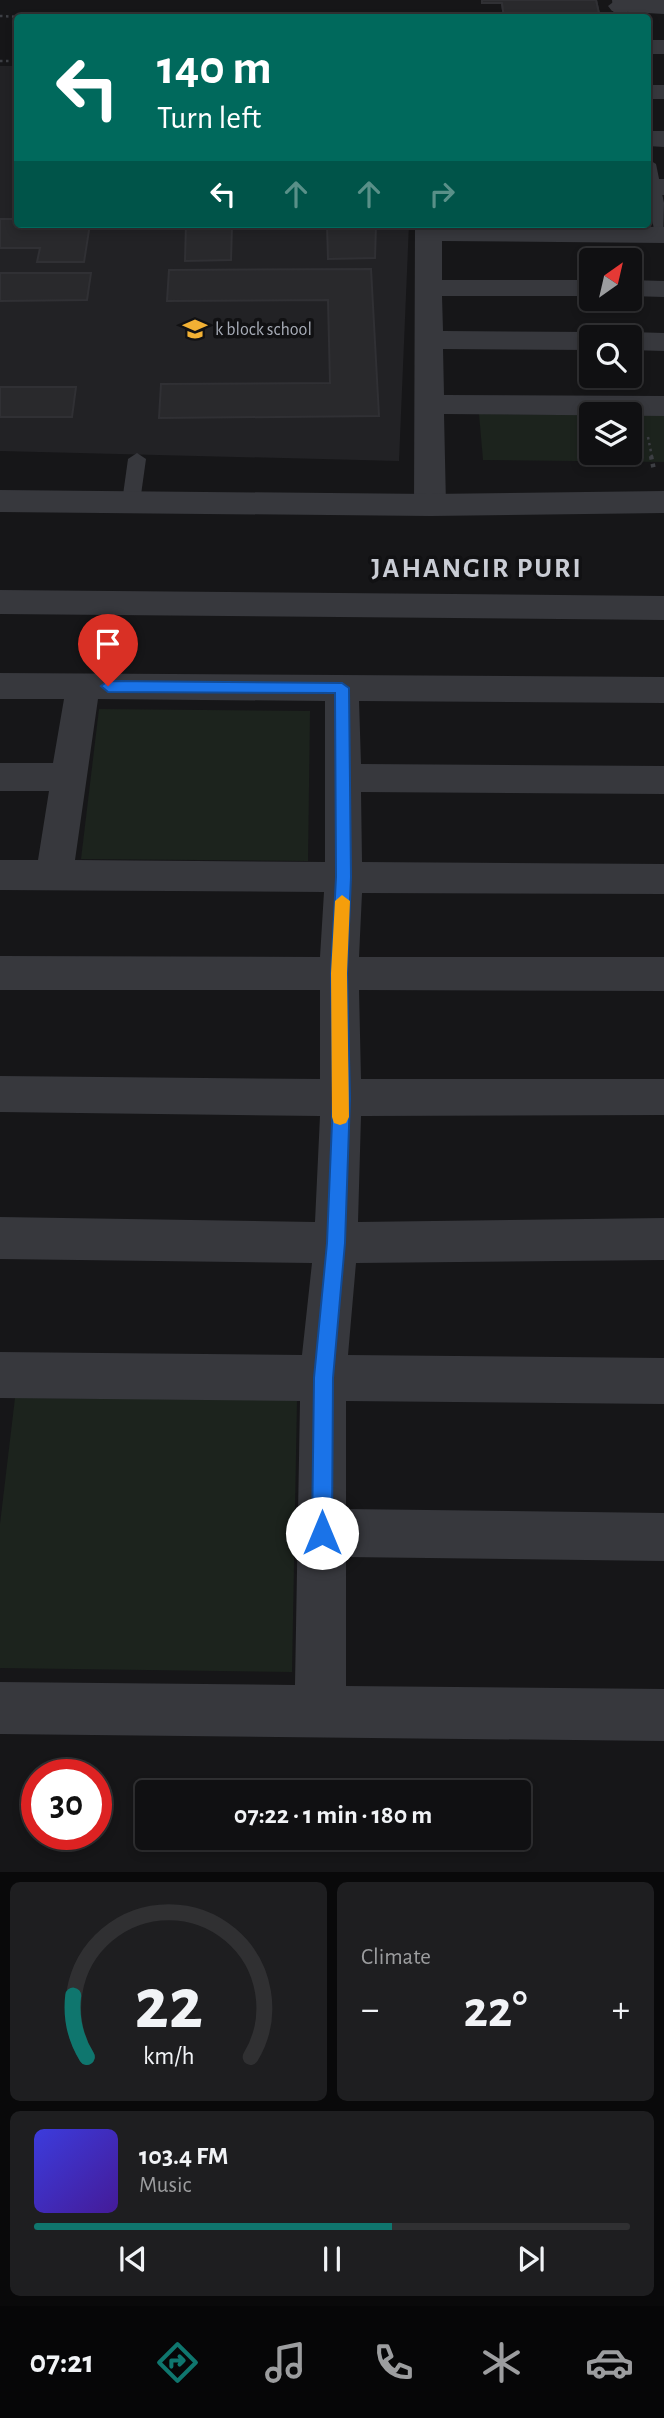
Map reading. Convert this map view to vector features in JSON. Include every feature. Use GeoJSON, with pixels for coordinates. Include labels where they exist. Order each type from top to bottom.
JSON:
{"type":"FeatureCollection","features":[{"type":"Feature","properties":{"kind":"street"},"geometry":{"type":"LineString","coordinates":[[620,8],[664,7]]}},
{"type":"Feature","properties":{"kind":"street"},"geometry":{"type":"LineString","coordinates":[[430,505],[428,228],[663,235]]}},
{"type":"Feature","properties":{"kind":"street"},"geometry":{"type":"LineString","coordinates":[[429,288],[579,288]]}},
{"type":"Feature","properties":{"kind":"street"},"geometry":{"type":"LineString","coordinates":[[642,288],[664,289]]}},
{"type":"Feature","properties":{"kind":"street"},"geometry":{"type":"LineString","coordinates":[[429,340],[579,341]]}},
{"type":"Feature","properties":{"kind":"street"},"geometry":{"type":"LineString","coordinates":[[642,341],[664,342]]}},
{"type":"Feature","properties":{"kind":"street"},"geometry":{"type":"LineString","coordinates":[[430,404],[653,406]]}},
{"type":"Feature","properties":{"kind":"street"},"geometry":{"type":"LineString","coordinates":[[0,501],[430,505],[662,502]]}},
{"type":"Feature","properties":{"kind":"street"},"geometry":{"type":"LineString","coordinates":[[0,602],[664,608]]}},
{"type":"Feature","properties":{"kind":"street"},"geometry":{"type":"LineString","coordinates":[[0,686],[664,690]]}},
{"type":"Feature","properties":{"kind":"street"},"geometry":{"type":"LineString","coordinates":[[54,875],[83,686]]}},
{"type":"Feature","properties":{"kind":"street"},"geometry":{"type":"LineString","coordinates":[[320,1712],[323,1378],[336,1243],[341,1098],[339,973],[344,877],[342,688]]}},
{"type":"Feature","properties":{"kind":"street"},"geometry":{"type":"LineString","coordinates":[[0,777],[69,777]]}},
{"type":"Feature","properties":{"kind":"street"},"geometry":{"type":"LineString","coordinates":[[342,778],[664,780]]}},
{"type":"Feature","properties":{"kind":"street"},"geometry":{"type":"LineString","coordinates":[[0,875],[664,880]]}},
{"type":"Feature","properties":{"kind":"street"},"geometry":{"type":"LineString","coordinates":[[0,972],[664,974]]}},
{"type":"Feature","properties":{"kind":"street"},"geometry":{"type":"LineString","coordinates":[[0,1094],[341,1098],[664,1097]]}},
{"type":"Feature","properties":{"kind":"street"},"geometry":{"type":"LineString","coordinates":[[0,1238],[336,1243],[664,1239]]}},
{"type":"Feature","properties":{"kind":"street"},"geometry":{"type":"LineString","coordinates":[[0,1375],[664,1381]]}},
{"type":"Feature","properties":{"kind":"street"},"geometry":{"type":"LineString","coordinates":[[322,1533],[664,1537]]}},
{"type":"Feature","properties":{"kind":"street"},"geometry":{"type":"LineString","coordinates":[[0,1708],[664,1715]]}},
{"type":"Feature","properties":{"kind":"lane"},"geometry":{"type":"LineString","coordinates":[[653,181],[663,235]]}},
{"type":"Feature","properties":{"kind":"lane"},"geometry":{"type":"LineString","coordinates":[[131,502],[136,459]]}},
{"type":"Feature","properties":{"kind":"path"},"geometry":{"type":"LineString","coordinates":[[653,406],[662,502]]}},
{"type":"Feature","properties":{"kind":"shaded area","name":"k block school"},"geometry":{"type":"Polygon","coordinates":[[[0,66],[14,66],[14,228],[409,228],[399,461],[0,451],[0,66]]]}},
{"type":"Feature","properties":{"kind":"shaded area"},"geometry":{"type":"Polygon","coordinates":[[[479,414],[579,415],[579,461],[483,460],[479,414]]]}},
{"type":"Feature","properties":{"kind":"shaded area"},"geometry":{"type":"Polygon","coordinates":[[[642,415],[664,415],[664,462],[642,462],[642,415]]]}},
{"type":"Feature","properties":{"kind":"shaded area"},"geometry":{"type":"Polygon","coordinates":[[[99,709],[310,711],[308,861],[81,859],[99,709]]]}},
{"type":"Feature","properties":{"kind":"shaded area"},"geometry":{"type":"Polygon","coordinates":[[[15,1398],[297,1400],[292,1672],[0,1668],[0,1524],[15,1398]]]}},
{"type":"Feature","properties":{"kind":"building"},"geometry":{"type":"Polygon","coordinates":[[[482,0],[596,0],[599,14],[503,14],[502,3],[482,3],[482,0]]]}},
{"type":"Feature","properties":{"kind":"building"},"geometry":{"type":"Polygon","coordinates":[[[482,0],[596,0],[599,14],[503,14],[502,3],[482,3],[482,0]]]}},
{"type":"Feature","properties":{"kind":"building"},"geometry":{"type":"Polygon","coordinates":[[[0,219],[14,219],[14,228],[89,228],[84,262],[37,262],[40,248],[0,248],[0,219]]]}},
{"type":"Feature","properties":{"kind":"building"},"geometry":{"type":"Polygon","coordinates":[[[186,228],[232,228],[231,260],[185,261],[186,228]]]}},
{"type":"Feature","properties":{"kind":"building"},"geometry":{"type":"Polygon","coordinates":[[[327,228],[376,228],[375,258],[328,259],[327,228]]]}},
{"type":"Feature","properties":{"kind":"building"},"geometry":{"type":"Polygon","coordinates":[[[371,269],[379,416],[159,418],[161,384],[330,383],[328,300],[167,301],[169,270],[371,269]]]}},
{"type":"Feature","properties":{"kind":"building"},"geometry":{"type":"Polygon","coordinates":[[[0,273],[91,273],[87,300],[0,301],[0,273]]]}},
{"type":"Feature","properties":{"kind":"building"},"geometry":{"type":"Polygon","coordinates":[[[0,387],[76,387],[72,417],[0,417],[0,387]]]}},
{"type":"Feature","properties":{"kind":"slow traffic"},"geometry":{"type":"LineString","coordinates":[[340,1117],[339,973],[342,901]]}},
{"type":"Feature","properties":{"kind":"place","name":"k block school"},"geometry":{"type":"Point","coordinates":[195,329]}},
{"type":"Feature","properties":{"kind":"district","name":"JAHANGIR PURI"},"geometry":{"type":"Point","coordinates":[477,567]}},
{"type":"Feature","properties":{"kind":"route"},"geometry":{"type":"LineString","coordinates":[[108,686],[342,688],[344,877],[339,973],[341,1098],[336,1243],[323,1378],[322,1533]]}}]}
